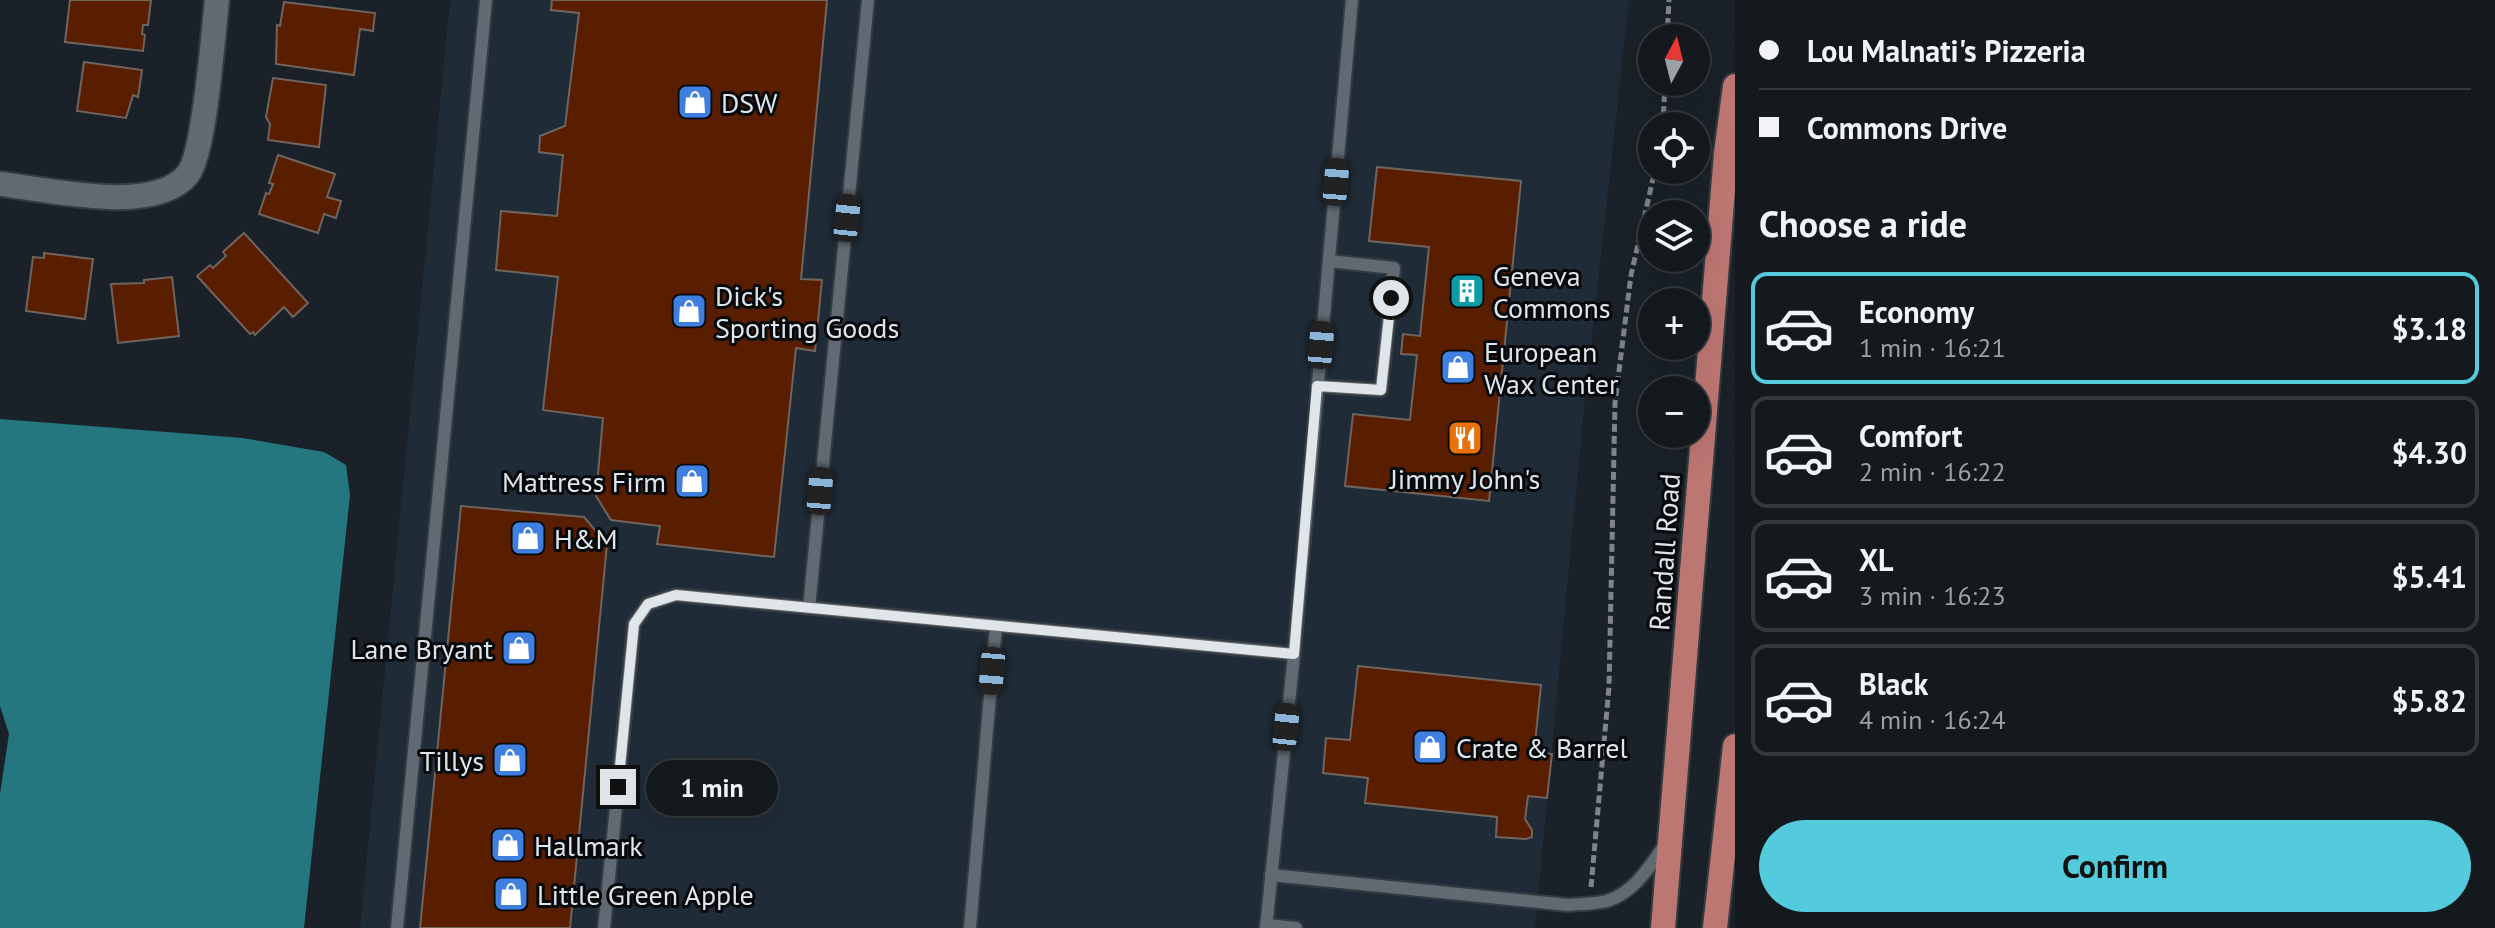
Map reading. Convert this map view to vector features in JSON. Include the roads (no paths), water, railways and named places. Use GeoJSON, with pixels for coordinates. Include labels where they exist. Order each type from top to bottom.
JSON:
{"type":"FeatureCollection","features":[{"type":"Feature","properties":{"kind":"main road","name":"Randall Road"},"geometry":{"type":"LineString","coordinates":[[1663,928],[1726,153],[1735,86]]}},
{"type":"Feature","properties":{"kind":"main road"},"geometry":{"type":"LineString","coordinates":[[1715,928],[1735,746]]}},
{"type":"Feature","properties":{"kind":"street"},"geometry":{"type":"LineString","coordinates":[[0,184],[114,198],[154,194],[173,186],[187,175],[196,159],[217,0]]}},
{"type":"Feature","properties":{"kind":"lane"},"geometry":{"type":"LineString","coordinates":[[397,928],[486,0]]}},
{"type":"Feature","properties":{"kind":"lane"},"geometry":{"type":"LineString","coordinates":[[809,608],[868,0]]}},
{"type":"Feature","properties":{"kind":"lane"},"geometry":{"type":"LineString","coordinates":[[1296,928],[1266,927],[1294,654],[1352,0]]}},
{"type":"Feature","properties":{"kind":"lane"},"geometry":{"type":"LineString","coordinates":[[1317,386],[1381,390],[1394,268],[1329,261]]}},
{"type":"Feature","properties":{"kind":"lane"},"geometry":{"type":"LineString","coordinates":[[604,928],[634,624],[648,604],[676,595],[1294,654]]}},
{"type":"Feature","properties":{"kind":"lane"},"geometry":{"type":"LineString","coordinates":[[970,928],[996,626]]}},
{"type":"Feature","properties":{"kind":"lane"},"geometry":{"type":"LineString","coordinates":[[1271,875],[1568,905],[1605,902],[1624,894],[1647,870],[1672,834]]}},
{"type":"Feature","properties":{"kind":"water"},"geometry":{"type":"Polygon","coordinates":[[[0,419],[243,438],[324,452],[346,465],[350,495],[304,928],[0,928],[0,794],[9,734],[0,706],[0,419]]]}},
{"type":"Feature","properties":{"kind":"place","name":"DSW"},"geometry":{"type":"Point","coordinates":[695,102]}},
{"type":"Feature","properties":{"kind":"place","name":"Geneva Commons"},"geometry":{"type":"Point","coordinates":[1467,291]}},
{"type":"Feature","properties":{"kind":"place","name":"Dick's Sporting Goods"},"geometry":{"type":"Point","coordinates":[689,311]}},
{"type":"Feature","properties":{"kind":"place","name":"European Wax Center"},"geometry":{"type":"Point","coordinates":[1458,367]}},
{"type":"Feature","properties":{"kind":"place","name":"Jimmy John's"},"geometry":{"type":"Point","coordinates":[1465,438]}},
{"type":"Feature","properties":{"kind":"place","name":"Mattress Firm"},"geometry":{"type":"Point","coordinates":[692,481]}},
{"type":"Feature","properties":{"kind":"place","name":"H&M"},"geometry":{"type":"Point","coordinates":[528,538]}},
{"type":"Feature","properties":{"kind":"place","name":"Lane Bryant"},"geometry":{"type":"Point","coordinates":[519,648]}},
{"type":"Feature","properties":{"kind":"place","name":"Crate & Barrel"},"geometry":{"type":"Point","coordinates":[1430,747]}},
{"type":"Feature","properties":{"kind":"place","name":"Tillys"},"geometry":{"type":"Point","coordinates":[510,760]}},
{"type":"Feature","properties":{"kind":"place","name":"Hallmark"},"geometry":{"type":"Point","coordinates":[508,845]}},
{"type":"Feature","properties":{"kind":"place","name":"Little Green Apple"},"geometry":{"type":"Point","coordinates":[511,894]}}]}
